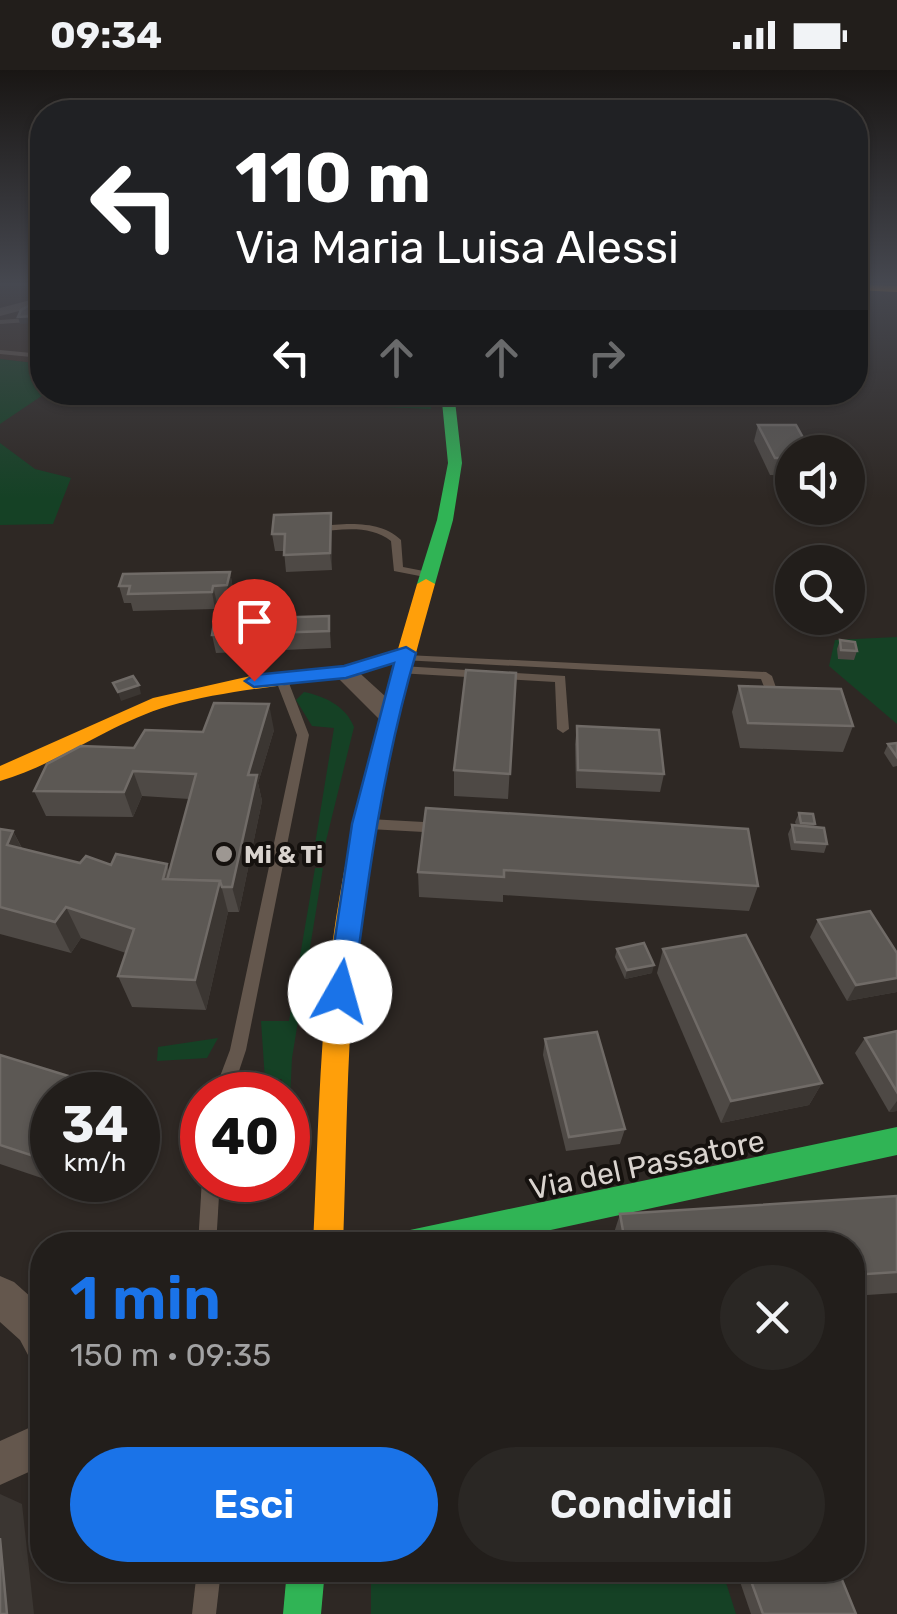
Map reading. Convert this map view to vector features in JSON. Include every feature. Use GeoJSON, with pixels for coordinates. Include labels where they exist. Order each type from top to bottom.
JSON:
{"type":"FeatureCollection","features":[{"type":"Feature","properties":{"kind":"street"},"geometry":{"type":"LineString","coordinates":[[329,1232],[340,992],[363,824],[388,713],[431,575],[454,463],[448,405]]}},
{"type":"Feature","properties":{"kind":"street"},"geometry":{"type":"LineString","coordinates":[[0,774],[160,702],[211,688],[346,672],[404,660]]}},
{"type":"Feature","properties":{"kind":"street"},"geometry":{"type":"LineString","coordinates":[[346,672],[388,713]]}},
{"type":"Feature","properties":{"kind":"street","name":"Via del Passatore"},"geometry":{"type":"LineString","coordinates":[[471,1232],[897,1141]]}},
{"type":"Feature","properties":{"kind":"street"},"geometry":{"type":"LineString","coordinates":[[0,1296],[30,1322]]}},
{"type":"Feature","properties":{"kind":"street"},"geometry":{"type":"LineString","coordinates":[[0,1463],[30,1449]]}},
{"type":"Feature","properties":{"kind":"street"},"geometry":{"type":"LineString","coordinates":[[302,1614],[305,1582]]}},
{"type":"Feature","properties":{"kind":"lane"},"geometry":{"type":"LineString","coordinates":[[301,529],[372,528],[388,532],[396,540],[398,570],[431,575]]}},
{"type":"Feature","properties":{"kind":"lane"},"geometry":{"type":"LineString","coordinates":[[404,660],[766,676],[776,702]]}},
{"type":"Feature","properties":{"kind":"lane"},"geometry":{"type":"LineString","coordinates":[[404,660],[561,679],[563,729]]}},
{"type":"Feature","properties":{"kind":"lane"},"geometry":{"type":"LineString","coordinates":[[230,1072],[238,1050],[302,735],[282,678]]}},
{"type":"Feature","properties":{"kind":"lane"},"geometry":{"type":"LineString","coordinates":[[363,824],[468,830]]}},
{"type":"Feature","properties":{"kind":"lane"},"geometry":{"type":"LineString","coordinates":[[208,1232],[210,1202]]}},
{"type":"Feature","properties":{"kind":"lane"},"geometry":{"type":"LineString","coordinates":[[204,1614],[207,1582]]}},
{"type":"Feature","properties":{"kind":"shaded area"},"geometry":{"type":"Polygon","coordinates":[[[0,354],[30,354],[30,363],[0,359],[0,354]]]}},
{"type":"Feature","properties":{"kind":"green space"},"geometry":{"type":"Polygon","coordinates":[[[0,359],[30,363],[30,404],[0,424],[0,359]]]}},
{"type":"Feature","properties":{"kind":"green space"},"geometry":{"type":"Polygon","coordinates":[[[338,405],[431,405],[431,409],[338,405]]]}},
{"type":"Feature","properties":{"kind":"green space"},"geometry":{"type":"Polygon","coordinates":[[[0,443],[35,469],[71,478],[53,524],[0,525],[0,443]]]}},
{"type":"Feature","properties":{"kind":"green space"},"geometry":{"type":"Polygon","coordinates":[[[897,637],[897,724],[829,666],[835,640],[897,637]]]}},
{"type":"Feature","properties":{"kind":"green space"},"geometry":{"type":"Polygon","coordinates":[[[304,692],[334,703],[354,727],[325,845],[315,844],[334,728],[312,726],[296,700],[304,692]]]}},
{"type":"Feature","properties":{"kind":"green space"},"geometry":{"type":"Polygon","coordinates":[[[315,868],[323,868],[291,1072],[264,1072],[261,1021],[289,1021],[315,868]]]}},
{"type":"Feature","properties":{"kind":"green space"},"geometry":{"type":"Polygon","coordinates":[[[218,1038],[207,1058],[157,1061],[158,1047],[218,1038]]]}},
{"type":"Feature","properties":{"kind":"green space"},"geometry":{"type":"Polygon","coordinates":[[[371,1582],[726,1582],[736,1614],[371,1614],[371,1582]]]}},
{"type":"Feature","properties":{"kind":"building"},"geometry":{"type":"Polygon","coordinates":[[[758,425],[796,425],[802,435],[775,435],[775,458],[758,425]]]}},
{"type":"Feature","properties":{"kind":"building"},"geometry":{"type":"Polygon","coordinates":[[[331,513],[330,553],[284,555],[285,534],[272,534],[274,515],[331,513]]]}},
{"type":"Feature","properties":{"kind":"building"},"geometry":{"type":"Polygon","coordinates":[[[230,572],[227,585],[213,586],[212,592],[128,594],[130,586],[119,586],[123,574],[230,572]]]}},
{"type":"Feature","properties":{"kind":"building"},"geometry":{"type":"Polygon","coordinates":[[[329,616],[329,631],[212,635],[214,623],[329,616]]]}},
{"type":"Feature","properties":{"kind":"building"},"geometry":{"type":"Polygon","coordinates":[[[840,640],[855,642],[857,651],[841,650],[840,640]]]}},
{"type":"Feature","properties":{"kind":"building"},"geometry":{"type":"Polygon","coordinates":[[[466,670],[516,673],[510,774],[454,770],[466,670]]]}},
{"type":"Feature","properties":{"kind":"building"},"geometry":{"type":"Polygon","coordinates":[[[133,676],[139,685],[118,692],[113,683],[133,676]]]}},
{"type":"Feature","properties":{"kind":"building"},"geometry":{"type":"Polygon","coordinates":[[[739,686],[841,689],[853,726],[748,723],[739,686]]]}},
{"type":"Feature","properties":{"kind":"building"},"geometry":{"type":"Polygon","coordinates":[[[214,703],[269,704],[248,775],[257,775],[232,887],[222,887],[220,881],[167,880],[196,774],[133,771],[124,792],[34,791],[47,764],[81,746],[134,748],[145,730],[203,732],[214,703]]]}},
{"type":"Feature","properties":{"kind":"building"},"geometry":{"type":"Polygon","coordinates":[[[577,726],[659,730],[664,774],[578,770],[577,726]]]}},
{"type":"Feature","properties":{"kind":"building"},"geometry":{"type":"Polygon","coordinates":[[[897,743],[897,757],[888,744],[897,743]]]}},
{"type":"Feature","properties":{"kind":"building"},"geometry":{"type":"Polygon","coordinates":[[[426,808],[748,829],[758,886],[504,870],[504,877],[418,872],[426,808]]]}},
{"type":"Feature","properties":{"kind":"building"},"geometry":{"type":"Polygon","coordinates":[[[799,813],[813,814],[815,824],[801,823],[799,813]]]}},
{"type":"Feature","properties":{"kind":"building"},"geometry":{"type":"Polygon","coordinates":[[[792,825],[824,828],[827,844],[795,842],[792,825]]]}},
{"type":"Feature","properties":{"kind":"building"},"geometry":{"type":"Polygon","coordinates":[[[0,829],[13,831],[7,845],[80,863],[86,856],[111,865],[116,854],[167,864],[163,879],[220,881],[195,980],[118,976],[134,929],[66,907],[55,922],[0,907],[0,829]]]}},
{"type":"Feature","properties":{"kind":"building"},"geometry":{"type":"Polygon","coordinates":[[[870,911],[897,953],[897,978],[856,985],[818,920],[870,911]]]}},
{"type":"Feature","properties":{"kind":"building"},"geometry":{"type":"Polygon","coordinates":[[[746,935],[822,1083],[731,1101],[663,949],[746,935]]]}},
{"type":"Feature","properties":{"kind":"building"},"geometry":{"type":"Polygon","coordinates":[[[644,943],[654,965],[627,970],[617,949],[644,943]]]}},
{"type":"Feature","properties":{"kind":"building"},"geometry":{"type":"Polygon","coordinates":[[[897,1031],[897,1092],[865,1038],[897,1031]]]}},
{"type":"Feature","properties":{"kind":"building"},"geometry":{"type":"Polygon","coordinates":[[[597,1032],[625,1129],[569,1137],[545,1039],[597,1032]]]}},
{"type":"Feature","properties":{"kind":"building"},"geometry":{"type":"Polygon","coordinates":[[[0,1055],[55,1072],[30,1072],[30,1155],[0,1145],[0,1055]]]}},
{"type":"Feature","properties":{"kind":"building"},"geometry":{"type":"Polygon","coordinates":[[[897,1196],[897,1272],[865,1274],[865,1232],[623,1232],[620,1214],[897,1196]]]}},
{"type":"Feature","properties":{"kind":"building"},"geometry":{"type":"Polygon","coordinates":[[[0,1538],[7,1614],[0,1614],[0,1538]]]}},
{"type":"Feature","properties":{"kind":"building"},"geometry":{"type":"Polygon","coordinates":[[[751,1582],[843,1582],[856,1614],[763,1614],[751,1582]]]}},
{"type":"Feature","properties":{"kind":"traffic: fast"},"geometry":{"type":"LineString","coordinates":[[426,584],[445,520],[455,463],[448,405]]}},
{"type":"Feature","properties":{"kind":"traffic: fast"},"geometry":{"type":"LineString","coordinates":[[471,1232],[897,1141]]}},
{"type":"Feature","properties":{"kind":"traffic: fast"},"geometry":{"type":"LineString","coordinates":[[302,1614],[305,1582]]}},
{"type":"Feature","properties":{"kind":"traffic: slow"},"geometry":{"type":"LineString","coordinates":[[329,1232],[345,942],[385,736],[426,584]]}},
{"type":"Feature","properties":{"kind":"traffic: slow"},"geometry":{"type":"LineString","coordinates":[[0,774],[160,702],[255,681],[345,672],[406,653]]}},
{"type":"Feature","properties":{"kind":"place","name":"Mi & Ti"},"geometry":{"type":"Point","coordinates":[224,854]}},
{"type":"Feature","properties":{"kind":"route"},"geometry":{"type":"LineString","coordinates":[[254,681],[346,672],[406,653],[363,824],[340,992]]}}]}
